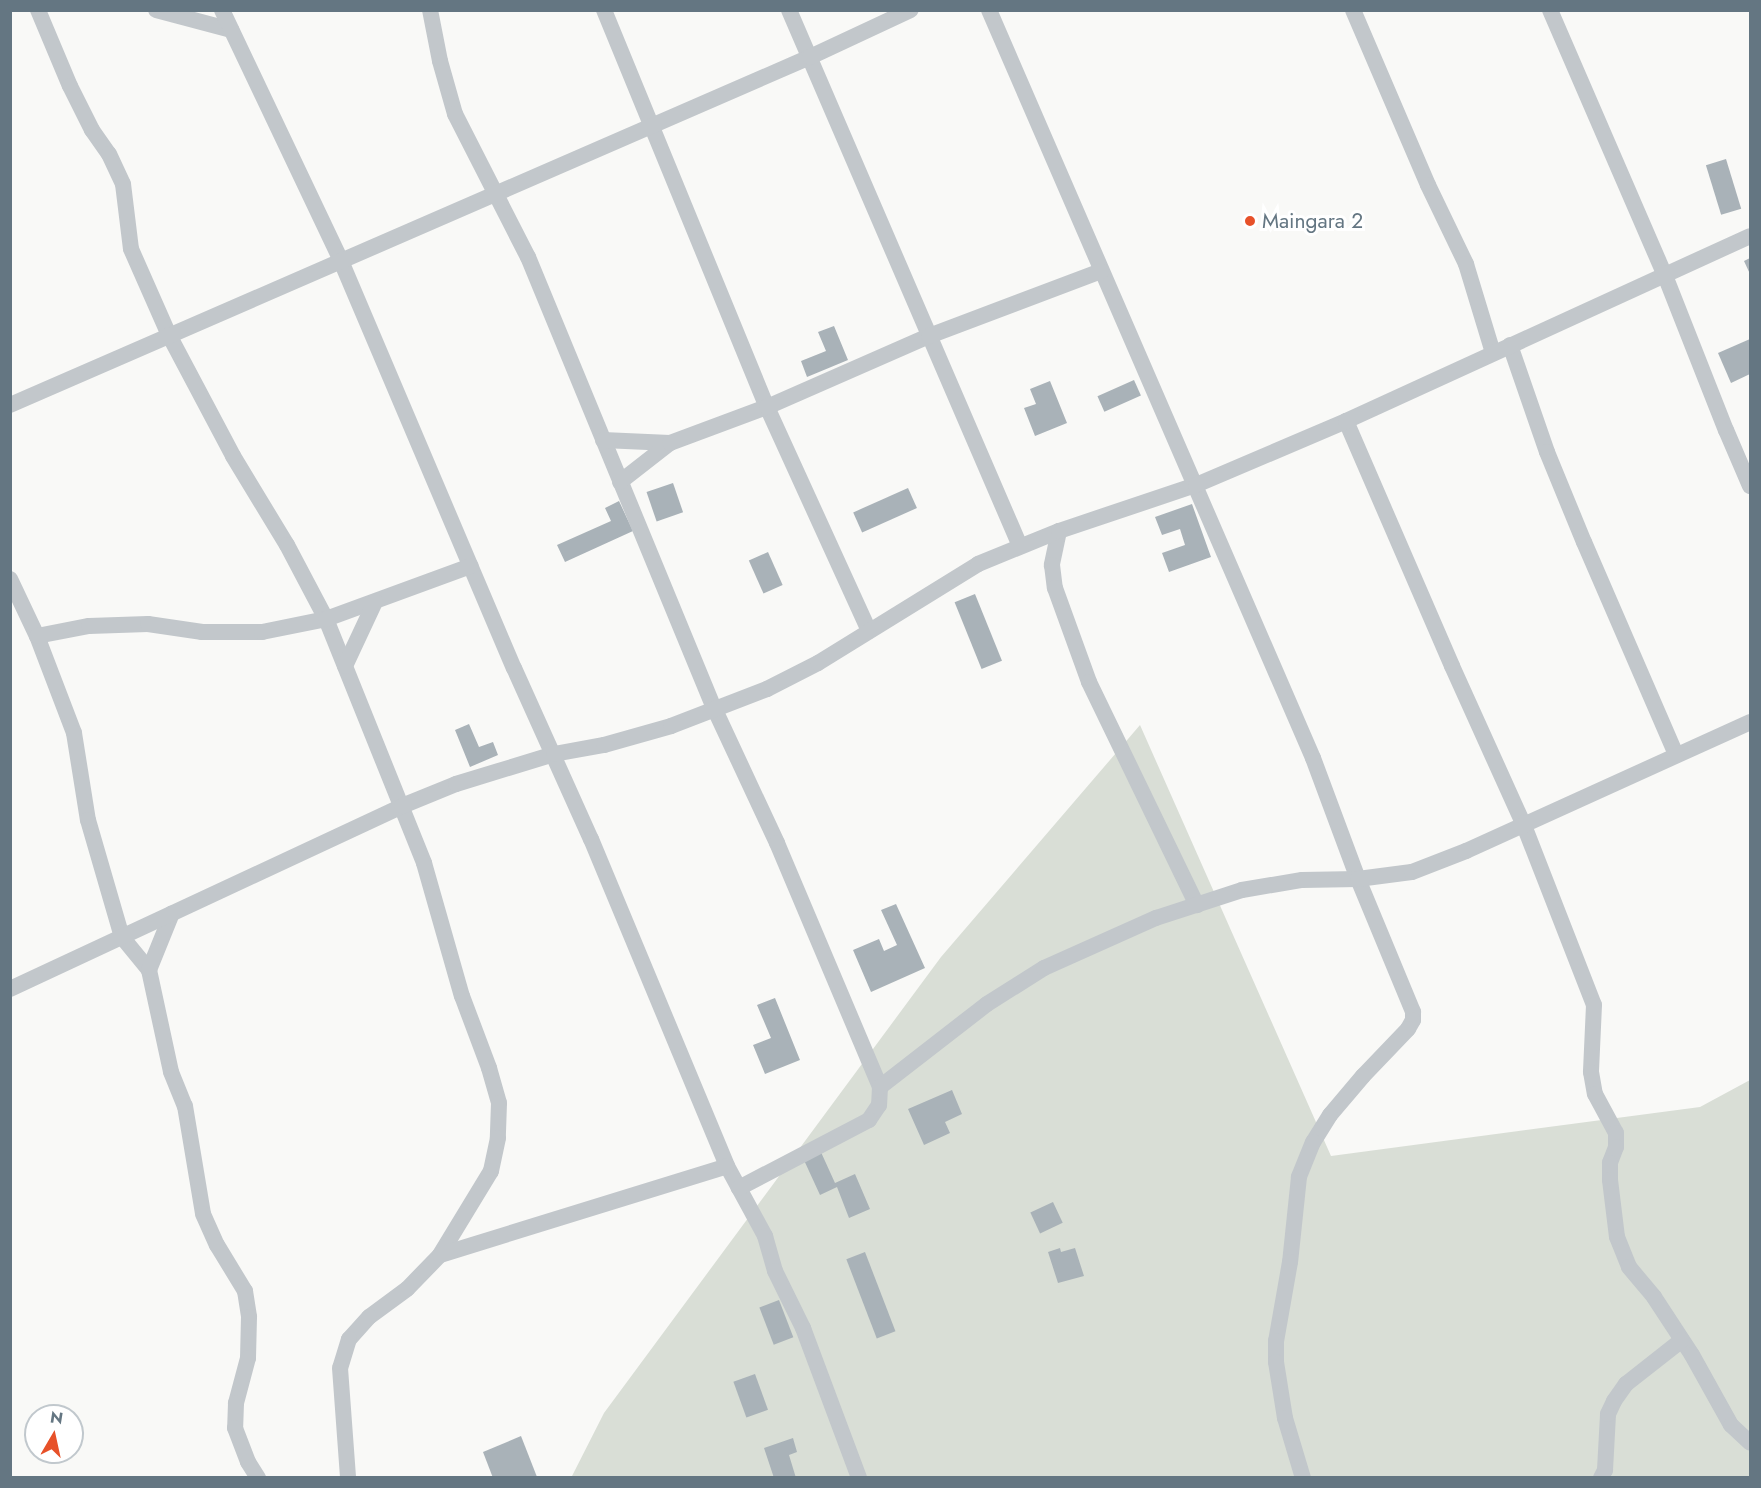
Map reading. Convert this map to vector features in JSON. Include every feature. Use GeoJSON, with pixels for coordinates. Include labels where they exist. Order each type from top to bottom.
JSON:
{"type":"FeatureCollection","features":[{"type":"Feature","properties":{"kind":"street"},"geometry":{"type":"LineString","coordinates":[[38,10],[70,86],[92,130],[109,154],[123,184],[130,249],[169,335],[233,456],[287,545],[326,619],[424,863],[462,996],[499,1102],[498,1138],[491,1171],[440,1256],[407,1289],[369,1317],[349,1339],[340,1368],[348,1478]]}},
{"type":"Feature","properties":{"kind":"street"},"geometry":{"type":"LineString","coordinates":[[156,10],[231,30]]}},
{"type":"Feature","properties":{"kind":"street"},"geometry":{"type":"LineString","coordinates":[[222,10],[341,261],[554,754],[727,1166],[765,1236],[775,1271],[807,1339],[859,1478]]}},
{"type":"Feature","properties":{"kind":"street"},"geometry":{"type":"LineString","coordinates":[[430,10],[440,62],[455,114],[494,195],[528,257],[715,710],[777,843],[880,1087],[879,1105],[869,1120],[739,1188]]}},
{"type":"Feature","properties":{"kind":"street"},"geometry":{"type":"LineString","coordinates":[[604,10],[767,407],[869,631]]}},
{"type":"Feature","properties":{"kind":"street"},"geometry":{"type":"LineString","coordinates":[[789,10],[1020,546]]}},
{"type":"Feature","properties":{"kind":"street"},"geometry":{"type":"LineString","coordinates":[[10,405],[810,57],[911,10]]}},
{"type":"Feature","properties":{"kind":"street"},"geometry":{"type":"LineString","coordinates":[[989,10],[1313,758],[1358,879],[1413,1012],[1413,1020],[1408,1029],[1330,1115],[1313,1142],[1299,1177],[1290,1262],[1278,1324],[1276,1362],[1285,1418],[1304,1478]]}},
{"type":"Feature","properties":{"kind":"street"},"geometry":{"type":"LineString","coordinates":[[1353,10],[1428,185],[1466,264],[1493,353]]}},
{"type":"Feature","properties":{"kind":"street"},"geometry":{"type":"LineString","coordinates":[[1550,10],[1664,273],[1725,430],[1750,486]]}},
{"type":"Feature","properties":{"kind":"street"},"geometry":{"type":"LineString","coordinates":[[10,989],[402,806],[456,784],[554,754],[604,745],[715,710],[767,689],[869,631],[978,564],[1059,531],[1196,485],[1346,421],[1664,273],[1750,236]]}},
{"type":"Feature","properties":{"kind":"street"},"geometry":{"type":"LineString","coordinates":[[620,482],[670,443],[767,407],[929,336],[1101,272]]}},
{"type":"Feature","properties":{"kind":"street"},"geometry":{"type":"LineString","coordinates":[[1510,345],[1547,452],[1676,755]]}},
{"type":"Feature","properties":{"kind":"street"},"geometry":{"type":"LineString","coordinates":[[1346,421],[1523,823],[1594,1005],[1591,1072],[1595,1094],[1616,1133],[1616,1147],[1610,1163],[1610,1180],[1617,1237],[1629,1267],[1654,1297],[1682,1340],[1731,1425],[1750,1443]]}},
{"type":"Feature","properties":{"kind":"street"},"geometry":{"type":"LineString","coordinates":[[603,440],[670,443]]}},
{"type":"Feature","properties":{"kind":"street"},"geometry":{"type":"LineString","coordinates":[[1059,531],[1052,565],[1055,588],[1089,682],[1197,905]]}},
{"type":"Feature","properties":{"kind":"street"},"geometry":{"type":"LineString","coordinates":[[37,636],[89,626],[148,624],[202,632],[262,632],[326,619],[471,566]]}},
{"type":"Feature","properties":{"kind":"street"},"geometry":{"type":"LineString","coordinates":[[10,579],[37,636],[74,733],[88,820],[123,937],[149,970],[171,1072],[184,1106],[203,1214],[217,1245],[245,1291],[249,1317],[248,1358],[236,1403],[235,1428],[248,1462],[258,1478]]}},
{"type":"Feature","properties":{"kind":"street"},"geometry":{"type":"LineString","coordinates":[[345,666],[375,602]]}},
{"type":"Feature","properties":{"kind":"street"},"geometry":{"type":"LineString","coordinates":[[880,1087],[987,1004],[1044,968],[1156,918],[1242,891],[1302,880],[1358,879],[1412,872],[1466,851],[1523,823],[1750,722]]}},
{"type":"Feature","properties":{"kind":"street"},"geometry":{"type":"LineString","coordinates":[[149,970],[172,913]]}},
{"type":"Feature","properties":{"kind":"street"},"geometry":{"type":"LineString","coordinates":[[440,1256],[727,1166]]}},
{"type":"Feature","properties":{"kind":"street"},"geometry":{"type":"LineString","coordinates":[[1601,1478],[1605,1470],[1608,1414],[1614,1401],[1626,1384],[1682,1340]]}},
{"type":"Feature","properties":{"kind":"shaded area"},"geometry":{"type":"Polygon","coordinates":[[[1140,725],[1331,1156],[1700,1107],[1750,1080],[1750,1477],[571,1478],[604,1413],[941,957],[1140,725]]]}},
{"type":"Feature","properties":{"kind":"building"},"geometry":{"type":"Polygon","coordinates":[[[1726,159],[1741,209],[1721,215],[1706,165],[1726,159]]]}},
{"type":"Feature","properties":{"kind":"building"},"geometry":{"type":"Polygon","coordinates":[[[1750,258],[1750,274],[1744,261],[1750,258]]]}},
{"type":"Feature","properties":{"kind":"building"},"geometry":{"type":"Polygon","coordinates":[[[834,326],[848,360],[807,377],[801,361],[826,351],[818,332],[834,326]]]}},
{"type":"Feature","properties":{"kind":"building"},"geometry":{"type":"Polygon","coordinates":[[[1750,339],[1750,374],[1731,383],[1718,353],[1750,339]]]}},
{"type":"Feature","properties":{"kind":"building"},"geometry":{"type":"Polygon","coordinates":[[[1134,380],[1141,396],[1104,412],[1097,396],[1134,380]]]}},
{"type":"Feature","properties":{"kind":"building"},"geometry":{"type":"Polygon","coordinates":[[[1050,381],[1067,423],[1035,436],[1024,408],[1036,404],[1030,389],[1050,381]]]}},
{"type":"Feature","properties":{"kind":"building"},"geometry":{"type":"Polygon","coordinates":[[[673,483],[683,512],[657,521],[647,492],[673,483]]]}},
{"type":"Feature","properties":{"kind":"building"},"geometry":{"type":"Polygon","coordinates":[[[908,488],[917,508],[862,533],[853,512],[908,488]]]}},
{"type":"Feature","properties":{"kind":"building"},"geometry":{"type":"Polygon","coordinates":[[[619,501],[633,531],[565,562],[557,545],[611,521],[605,508],[619,501]]]}},
{"type":"Feature","properties":{"kind":"building"},"geometry":{"type":"Polygon","coordinates":[[[1192,504],[1211,557],[1169,572],[1162,553],[1185,545],[1180,529],[1162,535],[1155,517],[1192,504]]]}},
{"type":"Feature","properties":{"kind":"building"},"geometry":{"type":"Polygon","coordinates":[[[768,552],[783,585],[763,593],[749,561],[768,552]]]}},
{"type":"Feature","properties":{"kind":"building"},"geometry":{"type":"Polygon","coordinates":[[[975,594],[1002,661],[982,669],[955,602],[975,594]]]}},
{"type":"Feature","properties":{"kind":"building"},"geometry":{"type":"Polygon","coordinates":[[[469,724],[479,747],[493,742],[498,755],[470,767],[455,730],[469,724]]]}},
{"type":"Feature","properties":{"kind":"building"},"geometry":{"type":"Polygon","coordinates":[[[896,904],[925,968],[871,992],[853,950],[879,939],[884,951],[897,945],[881,910],[896,904]]]}},
{"type":"Feature","properties":{"kind":"building"},"geometry":{"type":"Polygon","coordinates":[[[775,998],[800,1060],[765,1074],[753,1045],[771,1038],[757,1005],[775,998]]]}},
{"type":"Feature","properties":{"kind":"building"},"geometry":{"type":"Polygon","coordinates":[[[952,1090],[962,1114],[945,1122],[950,1133],[924,1145],[908,1109],[952,1090]]]}},
{"type":"Feature","properties":{"kind":"building"},"geometry":{"type":"Polygon","coordinates":[[[820,1150],[835,1183],[855,1174],[870,1209],[849,1218],[837,1187],[820,1195],[803,1158],[820,1150]]]}},
{"type":"Feature","properties":{"kind":"building"},"geometry":{"type":"Polygon","coordinates":[[[1053,1202],[1063,1223],[1040,1233],[1030,1213],[1053,1202]]]}},
{"type":"Feature","properties":{"kind":"building"},"geometry":{"type":"Polygon","coordinates":[[[1060,1248],[1061,1252],[1075,1248],[1084,1276],[1058,1283],[1048,1252],[1060,1248]]]}},
{"type":"Feature","properties":{"kind":"building"},"geometry":{"type":"Polygon","coordinates":[[[865,1252],[895,1331],[877,1339],[846,1259],[865,1252]]]}},
{"type":"Feature","properties":{"kind":"building"},"geometry":{"type":"Polygon","coordinates":[[[779,1300],[793,1337],[774,1345],[759,1308],[779,1300]]]}},
{"type":"Feature","properties":{"kind":"building"},"geometry":{"type":"Polygon","coordinates":[[[755,1374],[768,1410],[746,1418],[733,1382],[755,1374]]]}},
{"type":"Feature","properties":{"kind":"building"},"geometry":{"type":"Polygon","coordinates":[[[521,1436],[537,1477],[493,1478],[483,1452],[521,1436]]]}},
{"type":"Feature","properties":{"kind":"building"},"geometry":{"type":"Polygon","coordinates":[[[793,1438],[797,1452],[789,1455],[796,1478],[774,1478],[764,1448],[793,1438]]]}},
{"type":"Feature","properties":{"kind":"place","name":"Maingara 2"},"geometry":{"type":"Point","coordinates":[1250,221]}}]}
